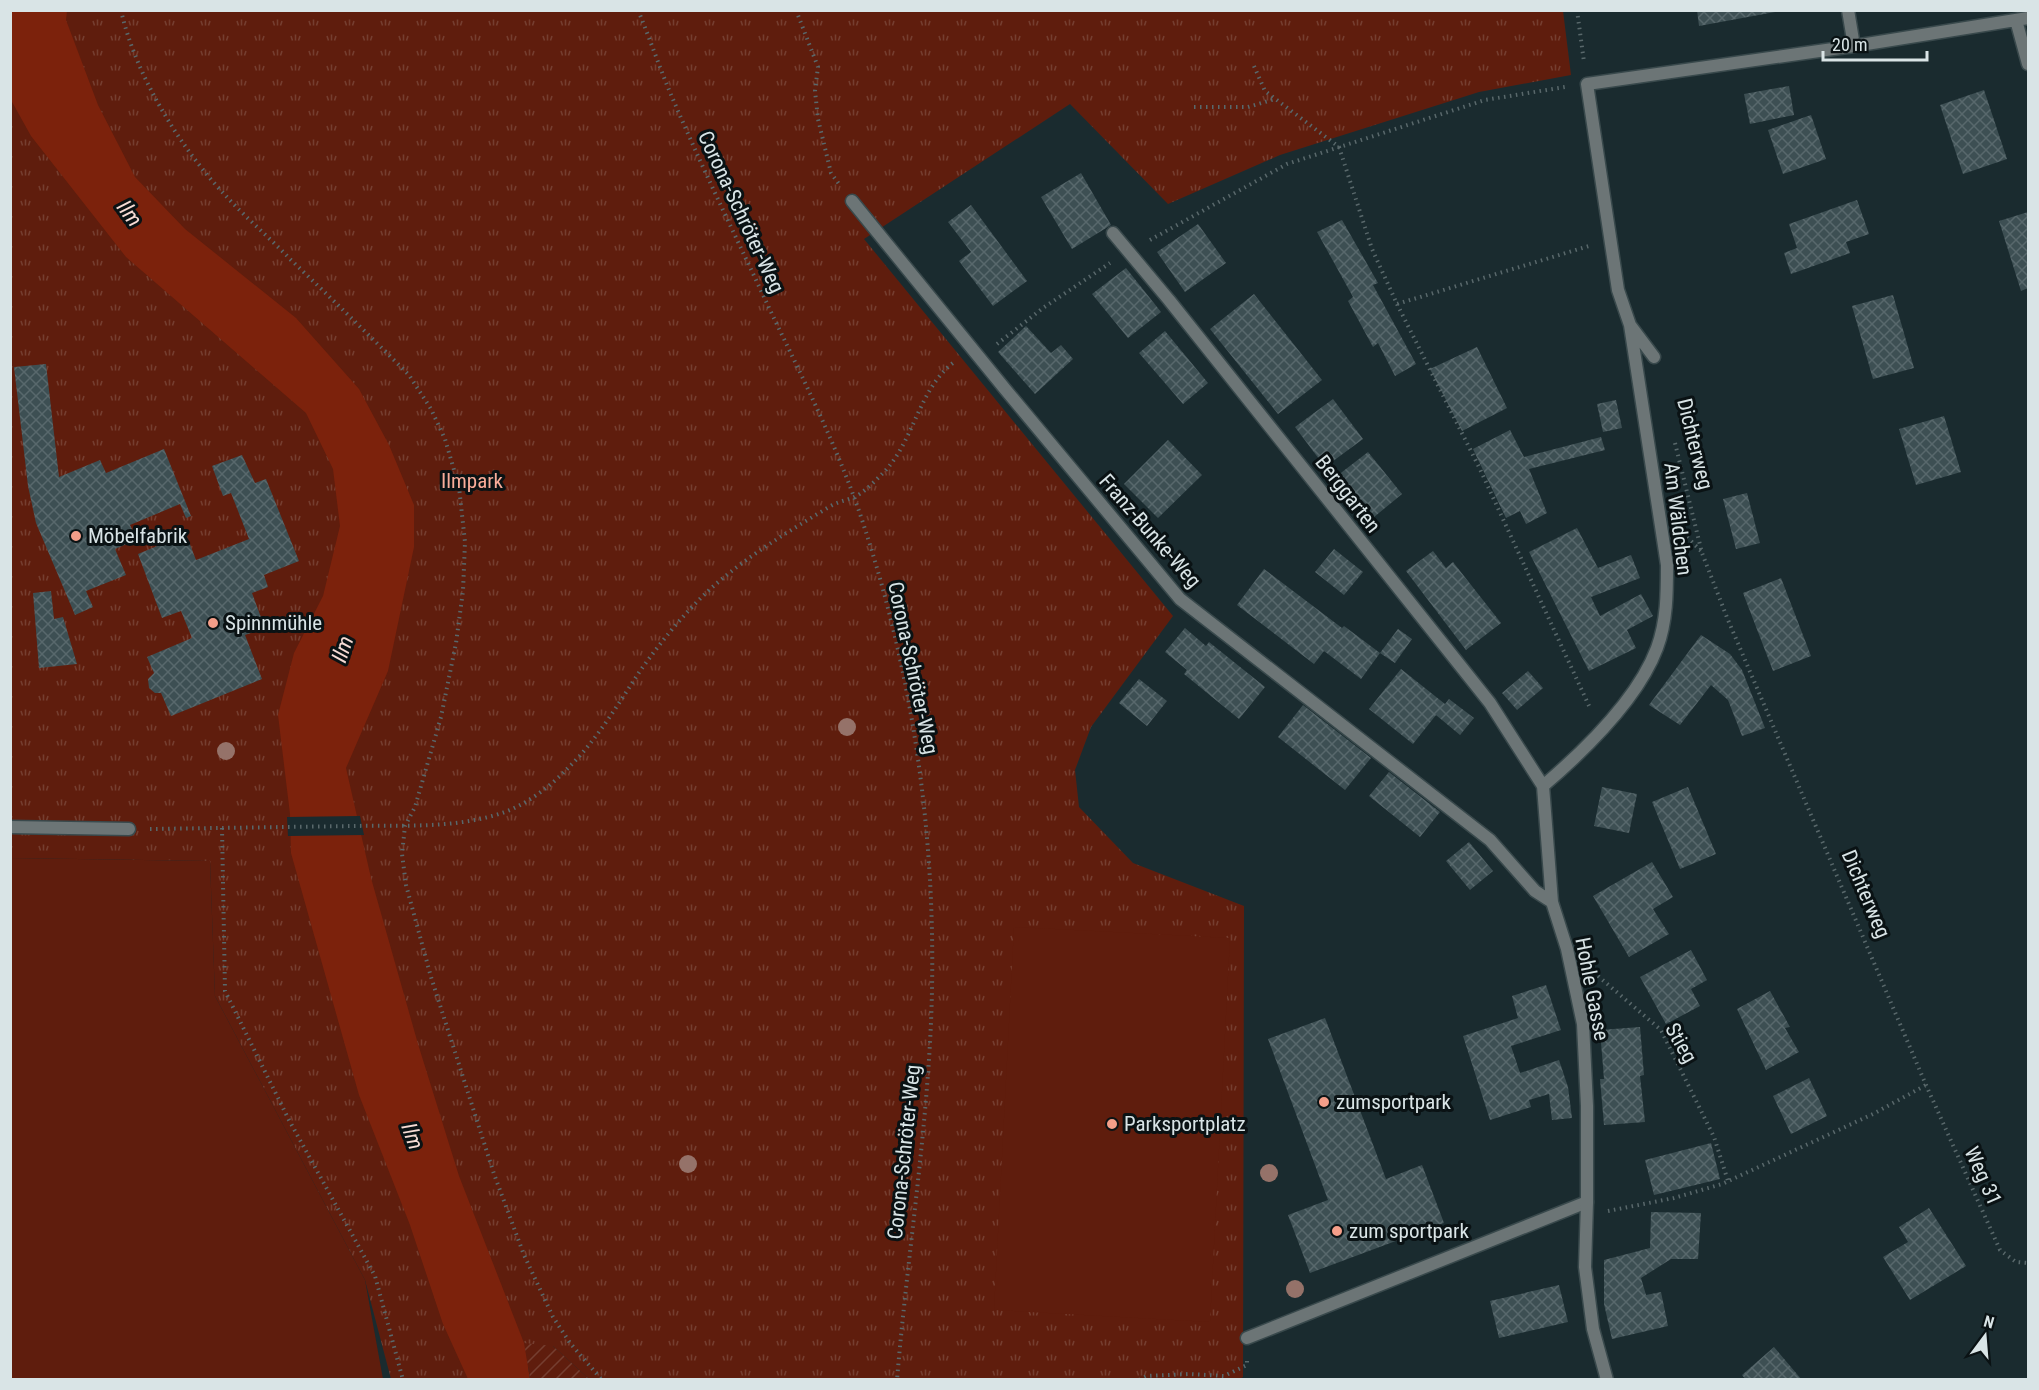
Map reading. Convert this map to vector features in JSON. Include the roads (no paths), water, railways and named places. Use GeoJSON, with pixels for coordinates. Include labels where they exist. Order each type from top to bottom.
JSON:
{"type":"FeatureCollection","features":[{"type":"Feature","properties":{"kind":"street"},"geometry":{"type":"LineString","coordinates":[[1848,10],[1854,46]]}},
{"type":"Feature","properties":{"kind":"street"},"geometry":{"type":"LineString","coordinates":[[1654,357],[1630,325],[1618,290],[1587,84],[1854,46],[2016,17],[2028,64]]}},
{"type":"Feature","properties":{"kind":"street","name":"Franz-Bunke-Weg"},"geometry":{"type":"LineString","coordinates":[[852,201],[1180,600],[1490,840],[1535,891],[1552,902]]}},
{"type":"Feature","properties":{"kind":"street","name":"Berggarten"},"geometry":{"type":"LineString","coordinates":[[1113,233],[1490,703],[1543,786]]}},
{"type":"Feature","properties":{"kind":"street","name":"Am Wäldchen"},"geometry":{"type":"LineString","coordinates":[[1543,786],[1581,753],[1641,680],[1657,647],[1667,606],[1667,565],[1630,325]]}},
{"type":"Feature","properties":{"kind":"street","name":"Hohle Gasse"},"geometry":{"type":"LineString","coordinates":[[1543,786],[1552,902],[1567,949],[1583,1024],[1587,1106],[1585,1267],[1593,1329],[1607,1380]]}},
{"type":"Feature","properties":{"kind":"street"},"geometry":{"type":"LineString","coordinates":[[10,827],[129,829]]}},
{"type":"Feature","properties":{"kind":"street"},"geometry":{"type":"LineString","coordinates":[[1247,1338],[1587,1202]]}},
{"type":"Feature","properties":{"kind":"water","name":"Ilm"},"geometry":{"type":"Polygon","coordinates":[[[10,11],[67,11],[66,20],[98,105],[135,177],[185,229],[296,318],[359,389],[389,445],[414,505],[414,547],[388,671],[346,768],[371,878],[418,1044],[459,1176],[524,1343],[530,1379],[468,1379],[443,1324],[410,1225],[359,1095],[291,853],[290,814],[278,715],[294,653],[323,596],[340,526],[333,469],[306,413],[126,257],[31,136],[11,100],[10,11]]]}},
{"type":"Feature","properties":{"kind":"place","name":"Möbelfabrik"},"geometry":{"type":"Point","coordinates":[76,536]}},
{"type":"Feature","properties":{"kind":"place","name":"Spinnmühle"},"geometry":{"type":"Point","coordinates":[213,623]}},
{"type":"Feature","properties":{"kind":"place","name":"zumsportpark"},"geometry":{"type":"Point","coordinates":[1324,1102]}},
{"type":"Feature","properties":{"kind":"place","name":"Parksportplatz"},"geometry":{"type":"Point","coordinates":[1112,1124]}},
{"type":"Feature","properties":{"kind":"place","name":"zum sportpark"},"geometry":{"type":"Point","coordinates":[1337,1231]}},
{"type":"Feature","properties":{"kind":"park label","name":"Ilmpark"},"geometry":{"type":"Point","coordinates":[472,481]}}]}
